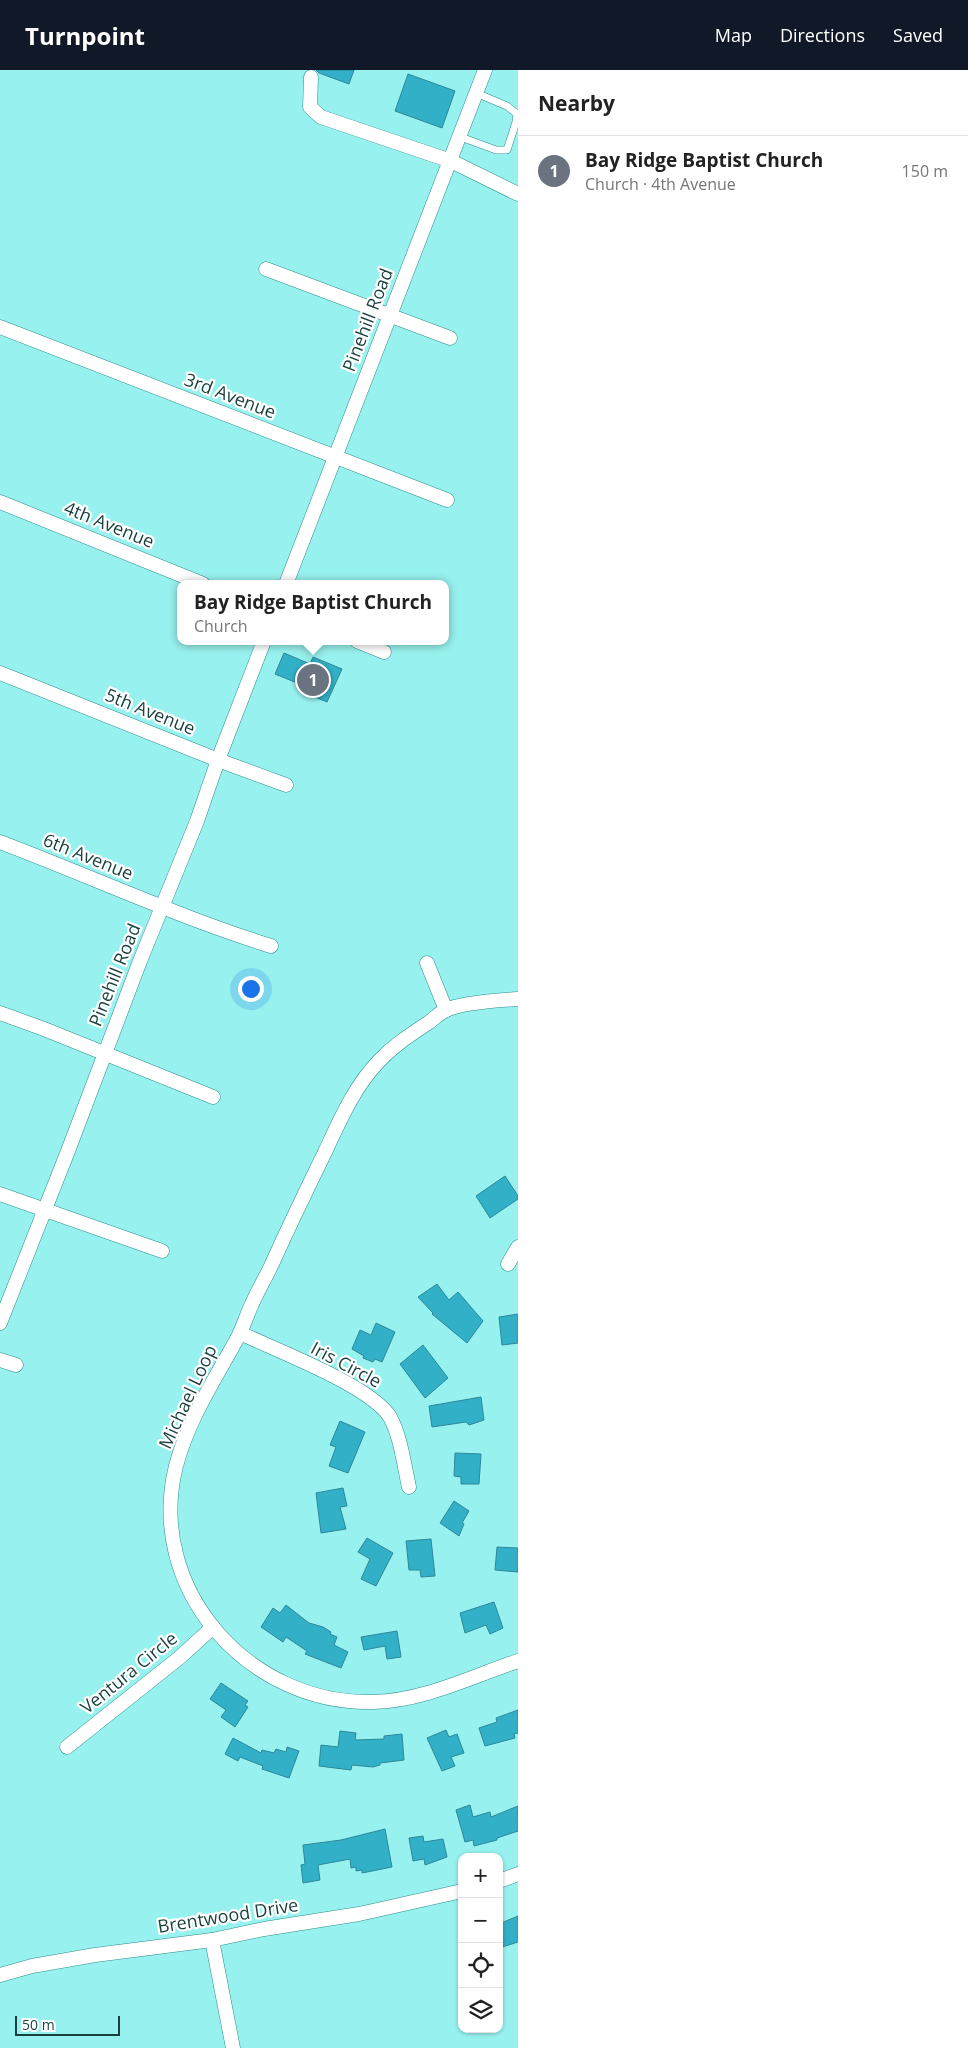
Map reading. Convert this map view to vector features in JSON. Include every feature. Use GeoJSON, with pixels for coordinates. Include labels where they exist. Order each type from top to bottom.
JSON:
{"type":"FeatureCollection","features":[{"type":"Feature","properties":{"kind":"street","name":"Pinehill Road"},"geometry":{"type":"LineString","coordinates":[[288,580],[485,70]]}},
{"type":"Feature","properties":{"kind":"street"},"geometry":{"type":"LineString","coordinates":[[311,77],[310,107],[321,117],[451,161],[518,194]]}},
{"type":"Feature","properties":{"kind":"street"},"geometry":{"type":"LineString","coordinates":[[266,270],[450,338]]}},
{"type":"Feature","properties":{"kind":"street","name":"3rd Avenue"},"geometry":{"type":"LineString","coordinates":[[0,327],[447,500]]}},
{"type":"Feature","properties":{"kind":"street","name":"4th Avenue"},"geometry":{"type":"LineString","coordinates":[[0,502],[193,580]]}},
{"type":"Feature","properties":{"kind":"street","name":"Pinehill Road"},"geometry":{"type":"LineString","coordinates":[[0,1323],[104,1053],[197,821],[218,760],[262,645]]}},
{"type":"Feature","properties":{"kind":"street"},"geometry":{"type":"LineString","coordinates":[[367,645],[384,652]]}},
{"type":"Feature","properties":{"kind":"street","name":"5th Avenue"},"geometry":{"type":"LineString","coordinates":[[0,673],[218,760],[286,785]]}},
{"type":"Feature","properties":{"kind":"street","name":"6th Avenue"},"geometry":{"type":"LineString","coordinates":[[0,842],[162,907],[270,946]]}},
{"type":"Feature","properties":{"kind":"street"},"geometry":{"type":"LineString","coordinates":[[427,963],[446,1010]]}},
{"type":"Feature","properties":{"kind":"street","name":"Michael Loop"},"geometry":{"type":"LineString","coordinates":[[518,999],[483,1002],[446,1010],[403,1039],[381,1059],[362,1082],[346,1107],[252,1303],[240,1333],[216,1373],[191,1425],[176,1466],[171,1495],[173,1539],[176,1554],[192,1598],[213,1628],[232,1649],[255,1668],[273,1679],[304,1692],[338,1700],[372,1702],[406,1698],[437,1690],[518,1662]]}},
{"type":"Feature","properties":{"kind":"street"},"geometry":{"type":"LineString","coordinates":[[0,1013],[213,1097]]}},
{"type":"Feature","properties":{"kind":"street"},"geometry":{"type":"LineString","coordinates":[[0,1194],[162,1251]]}},
{"type":"Feature","properties":{"kind":"street"},"geometry":{"type":"LineString","coordinates":[[508,1264],[518,1247]]}},
{"type":"Feature","properties":{"kind":"street","name":"Iris Circle"},"geometry":{"type":"LineString","coordinates":[[240,1333],[351,1385],[379,1404],[390,1417],[396,1432],[409,1487]]}},
{"type":"Feature","properties":{"kind":"street"},"geometry":{"type":"LineString","coordinates":[[0,1360],[16,1365]]}},
{"type":"Feature","properties":{"kind":"street","name":"Ventura Circle"},"geometry":{"type":"LineString","coordinates":[[67,1747],[179,1658],[213,1628]]}},
{"type":"Feature","properties":{"kind":"street"},"geometry":{"type":"LineString","coordinates":[[503,1880],[518,1874]]}},
{"type":"Feature","properties":{"kind":"street","name":"Brentwood Drive"},"geometry":{"type":"LineString","coordinates":[[0,1975],[32,1966],[96,1955],[212,1940],[264,1929],[359,1914],[458,1893]]}},
{"type":"Feature","properties":{"kind":"street"},"geometry":{"type":"LineString","coordinates":[[212,1940],[233,2048]]}},
{"type":"Feature","properties":{"kind":"lane"},"geometry":{"type":"LineString","coordinates":[[458,136],[496,150],[507,150],[517,114],[507,106],[476,93]]}},
{"type":"Feature","properties":{"kind":"building"},"geometry":{"type":"Polygon","coordinates":[[[316,70],[354,70],[349,84],[319,73],[316,70]]]}},
{"type":"Feature","properties":{"kind":"building"},"geometry":{"type":"Polygon","coordinates":[[[408,74],[455,91],[442,128],[395,111],[408,74]]]}},
{"type":"Feature","properties":{"kind":"building"},"geometry":{"type":"Polygon","coordinates":[[[284,653],[310,664],[313,657],[342,669],[327,702],[300,691],[302,685],[275,674],[284,653]]]}},
{"type":"Feature","properties":{"kind":"building"},"geometry":{"type":"Polygon","coordinates":[[[505,1176],[518,1199],[490,1218],[476,1196],[505,1176]]]}},
{"type":"Feature","properties":{"kind":"building"},"geometry":{"type":"Polygon","coordinates":[[[437,1284],[449,1300],[458,1292],[483,1321],[467,1343],[432,1314],[418,1297],[437,1284]]]}},
{"type":"Feature","properties":{"kind":"building"},"geometry":{"type":"Polygon","coordinates":[[[518,1314],[518,1343],[502,1345],[499,1317],[518,1314]]]}},
{"type":"Feature","properties":{"kind":"building"},"geometry":{"type":"Polygon","coordinates":[[[376,1323],[395,1332],[382,1362],[375,1359],[373,1362],[363,1358],[364,1356],[352,1349],[360,1330],[371,1335],[376,1323]]]}},
{"type":"Feature","properties":{"kind":"building"},"geometry":{"type":"Polygon","coordinates":[[[423,1345],[448,1378],[425,1398],[400,1364],[423,1345]]]}},
{"type":"Feature","properties":{"kind":"building"},"geometry":{"type":"Polygon","coordinates":[[[481,1397],[484,1420],[469,1425],[466,1422],[432,1427],[429,1406],[481,1397]]]}},
{"type":"Feature","properties":{"kind":"building"},"geometry":{"type":"Polygon","coordinates":[[[340,1421],[365,1432],[348,1473],[329,1466],[336,1447],[330,1445],[340,1421]]]}},
{"type":"Feature","properties":{"kind":"building"},"geometry":{"type":"Polygon","coordinates":[[[455,1453],[481,1454],[479,1484],[461,1484],[461,1477],[454,1476],[455,1453]]]}},
{"type":"Feature","properties":{"kind":"building"},"geometry":{"type":"Polygon","coordinates":[[[343,1488],[347,1506],[340,1507],[346,1529],[321,1533],[316,1493],[343,1488]]]}},
{"type":"Feature","properties":{"kind":"building"},"geometry":{"type":"Polygon","coordinates":[[[454,1501],[469,1511],[462,1523],[464,1524],[459,1536],[440,1523],[454,1501]]]}},
{"type":"Feature","properties":{"kind":"building"},"geometry":{"type":"Polygon","coordinates":[[[367,1538],[393,1553],[376,1586],[361,1579],[370,1559],[358,1552],[367,1538]]]}},
{"type":"Feature","properties":{"kind":"building"},"geometry":{"type":"Polygon","coordinates":[[[431,1539],[435,1576],[421,1577],[420,1570],[409,1570],[406,1541],[431,1539]]]}},
{"type":"Feature","properties":{"kind":"building"},"geometry":{"type":"Polygon","coordinates":[[[497,1547],[518,1548],[518,1572],[495,1570],[497,1547]]]}},
{"type":"Feature","properties":{"kind":"building"},"geometry":{"type":"Polygon","coordinates":[[[494,1602],[503,1628],[490,1634],[486,1625],[465,1633],[460,1613],[494,1602]]]}},
{"type":"Feature","properties":{"kind":"building"},"geometry":{"type":"Polygon","coordinates":[[[286,1605],[309,1623],[323,1627],[331,1632],[330,1634],[337,1637],[334,1645],[348,1652],[341,1668],[305,1654],[307,1651],[286,1637],[283,1642],[261,1627],[273,1608],[280,1613],[286,1605]]]}},
{"type":"Feature","properties":{"kind":"building"},"geometry":{"type":"Polygon","coordinates":[[[397,1631],[401,1657],[387,1659],[385,1646],[364,1650],[361,1637],[397,1631]]]}},
{"type":"Feature","properties":{"kind":"building"},"geometry":{"type":"Polygon","coordinates":[[[221,1683],[248,1701],[245,1705],[248,1707],[235,1727],[221,1717],[226,1710],[210,1699],[221,1683]]]}},
{"type":"Feature","properties":{"kind":"building"},"geometry":{"type":"Polygon","coordinates":[[[518,1710],[518,1733],[514,1734],[515,1738],[485,1746],[479,1728],[497,1722],[496,1718],[518,1710]]]}},
{"type":"Feature","properties":{"kind":"building"},"geometry":{"type":"Polygon","coordinates":[[[446,1730],[449,1737],[457,1734],[464,1753],[451,1757],[455,1766],[442,1771],[427,1738],[446,1730]]]}},
{"type":"Feature","properties":{"kind":"building"},"geometry":{"type":"Polygon","coordinates":[[[340,1731],[356,1733],[355,1740],[384,1739],[384,1736],[402,1734],[404,1760],[380,1763],[380,1765],[373,1767],[352,1765],[351,1770],[319,1766],[321,1745],[338,1747],[340,1731]]]}},
{"type":"Feature","properties":{"kind":"building"},"geometry":{"type":"Polygon","coordinates":[[[233,1738],[261,1753],[262,1750],[274,1753],[276,1749],[286,1752],[287,1747],[299,1751],[289,1778],[262,1769],[263,1766],[240,1757],[238,1761],[225,1754],[233,1738]]]}},
{"type":"Feature","properties":{"kind":"building"},"geometry":{"type":"Polygon","coordinates":[[[470,1805],[473,1817],[490,1812],[491,1817],[518,1806],[518,1831],[497,1838],[497,1840],[474,1846],[473,1840],[465,1842],[456,1810],[470,1805]]]}},
{"type":"Feature","properties":{"kind":"building"},"geometry":{"type":"Polygon","coordinates":[[[385,1829],[392,1867],[362,1873],[362,1870],[356,1871],[356,1867],[351,1868],[350,1859],[318,1865],[320,1880],[303,1883],[301,1865],[305,1864],[303,1845],[341,1840],[385,1829]]]}},
{"type":"Feature","properties":{"kind":"building"},"geometry":{"type":"Polygon","coordinates":[[[423,1836],[424,1842],[443,1839],[447,1857],[425,1865],[424,1859],[413,1861],[409,1838],[423,1836]]]}},
{"type":"Feature","properties":{"kind":"building"},"geometry":{"type":"Polygon","coordinates":[[[518,1916],[518,1942],[503,1947],[503,1922],[518,1916]]]}},
{"type":"Feature","properties":{"kind":"place","name":"Bay Ridge Baptist Church"},"geometry":{"type":"Point","coordinates":[313,680]}}]}
